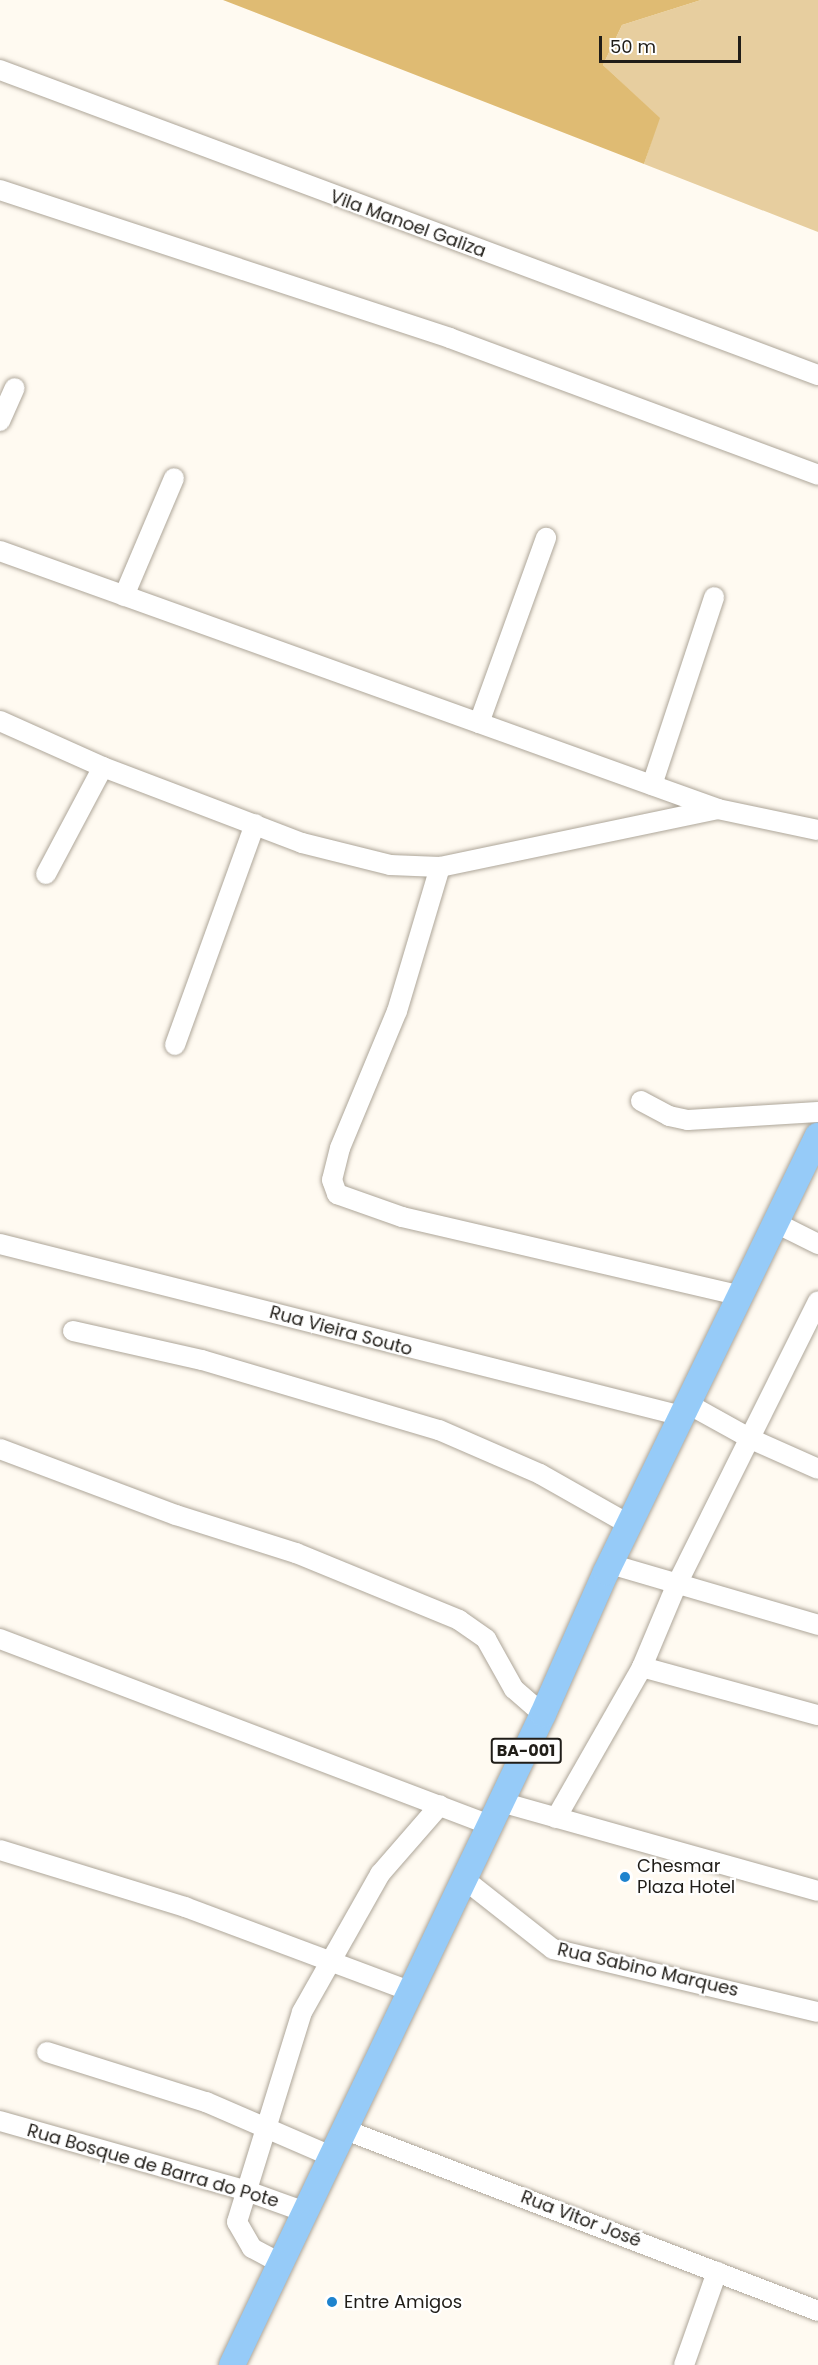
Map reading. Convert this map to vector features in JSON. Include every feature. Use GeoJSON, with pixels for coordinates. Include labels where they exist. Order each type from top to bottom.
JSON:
{"type":"FeatureCollection","features":[{"type":"Feature","properties":{"kind":"main road","name":"BA-001"},"geometry":{"type":"LineString","coordinates":[[232,2365],[282,2265],[343,2129],[412,1992],[543,1714],[610,1564],[778,1224],[818,1136]]}},
{"type":"Feature","properties":{"kind":"street","name":"Vila Manoel Galiza"},"geometry":{"type":"LineString","coordinates":[[0,70],[818,375]]}},
{"type":"Feature","properties":{"kind":"street"},"geometry":{"type":"LineString","coordinates":[[0,190],[450,338],[818,475]]}},
{"type":"Feature","properties":{"kind":"street"},"geometry":{"type":"LineString","coordinates":[[0,421],[15,388]]}},
{"type":"Feature","properties":{"kind":"street"},"geometry":{"type":"LineString","coordinates":[[124,596],[174,478]]}},
{"type":"Feature","properties":{"kind":"street"},"geometry":{"type":"LineString","coordinates":[[480,723],[546,538]]}},
{"type":"Feature","properties":{"kind":"street"},"geometry":{"type":"LineString","coordinates":[[0,551],[717,809],[818,830]]}},
{"type":"Feature","properties":{"kind":"street"},"geometry":{"type":"LineString","coordinates":[[652,785],[714,597]]}},
{"type":"Feature","properties":{"kind":"street"},"geometry":{"type":"LineString","coordinates":[[0,721],[103,767],[255,824],[362,859],[440,867],[717,809]]}},
{"type":"Feature","properties":{"kind":"street"},"geometry":{"type":"LineString","coordinates":[[46,874],[103,767]]}},
{"type":"Feature","properties":{"kind":"street"},"geometry":{"type":"LineString","coordinates":[[175,1045],[255,824]]}},
{"type":"Feature","properties":{"kind":"street"},"geometry":{"type":"LineString","coordinates":[[440,867],[397,1011],[340,1148],[332,1180],[337,1194],[424,1222],[742,1296]]}},
{"type":"Feature","properties":{"kind":"street"},"geometry":{"type":"LineString","coordinates":[[641,1101],[669,1116],[688,1120],[818,1113]]}},
{"type":"Feature","properties":{"kind":"street"},"geometry":{"type":"LineString","coordinates":[[778,1224],[818,1244]]}},
{"type":"Feature","properties":{"kind":"street","name":"Rua Vieira Souto"},"geometry":{"type":"LineString","coordinates":[[0,1244],[685,1410],[818,1469]]}},
{"type":"Feature","properties":{"kind":"street"},"geometry":{"type":"LineString","coordinates":[[556,1818],[642,1667],[676,1586],[753,1440],[818,1301]]}},
{"type":"Feature","properties":{"kind":"street"},"geometry":{"type":"LineString","coordinates":[[73,1331],[202,1360],[439,1430],[540,1474],[630,1525]]}},
{"type":"Feature","properties":{"kind":"street"},"geometry":{"type":"LineString","coordinates":[[0,1449],[176,1515],[296,1553],[459,1620],[486,1639],[513,1689],[543,1714]]}},
{"type":"Feature","properties":{"kind":"street"},"geometry":{"type":"LineString","coordinates":[[610,1564],[676,1586],[818,1625]]}},
{"type":"Feature","properties":{"kind":"street"},"geometry":{"type":"LineString","coordinates":[[0,1639],[441,1805],[556,1818],[818,1891]]}},
{"type":"Feature","properties":{"kind":"street"},"geometry":{"type":"LineString","coordinates":[[642,1667],[818,1715]]}},
{"type":"Feature","properties":{"kind":"street"},"geometry":{"type":"LineString","coordinates":[[282,2265],[252,2248],[240,2232],[237,2222],[244,2190],[267,2129],[307,2000],[332,1962],[380,1874],[441,1805]]}},
{"type":"Feature","properties":{"kind":"street"},"geometry":{"type":"LineString","coordinates":[[0,1850],[185,1907],[412,1992]]}},
{"type":"Feature","properties":{"kind":"street","name":"Rua Sabino Marques"},"geometry":{"type":"LineString","coordinates":[[464,1879],[553,1949],[818,2012]]}},
{"type":"Feature","properties":{"kind":"street"},"geometry":{"type":"LineString","coordinates":[[47,2052],[206,2102],[331,2156]]}},
{"type":"Feature","properties":{"kind":"street","name":"Rua Bosque de Barra do Pote"},"geometry":{"type":"LineString","coordinates":[[0,2121],[244,2190],[305,2212]]}},
{"type":"Feature","properties":{"kind":"street","name":"Rua Vitor José"},"geometry":{"type":"LineString","coordinates":[[343,2129],[818,2312]]}},
{"type":"Feature","properties":{"kind":"street"},"geometry":{"type":"LineString","coordinates":[[684,2365],[717,2272]]}},
{"type":"Feature","properties":{"kind":"shaded area"},"geometry":{"type":"Polygon","coordinates":[[[223,0],[701,0],[622,25],[603,65],[660,118],[644,164],[223,0]]]}},
{"type":"Feature","properties":{"kind":"shaded area"},"geometry":{"type":"Polygon","coordinates":[[[701,0],[818,0],[818,232],[644,164],[659,118],[603,65],[622,25],[701,0]]]}},
{"type":"Feature","properties":{"kind":"place","name":"Chesmar Plaza Hotel"},"geometry":{"type":"Point","coordinates":[625,1877]}},
{"type":"Feature","properties":{"kind":"place","name":"Entre Amigos"},"geometry":{"type":"Point","coordinates":[332,2302]}}]}
